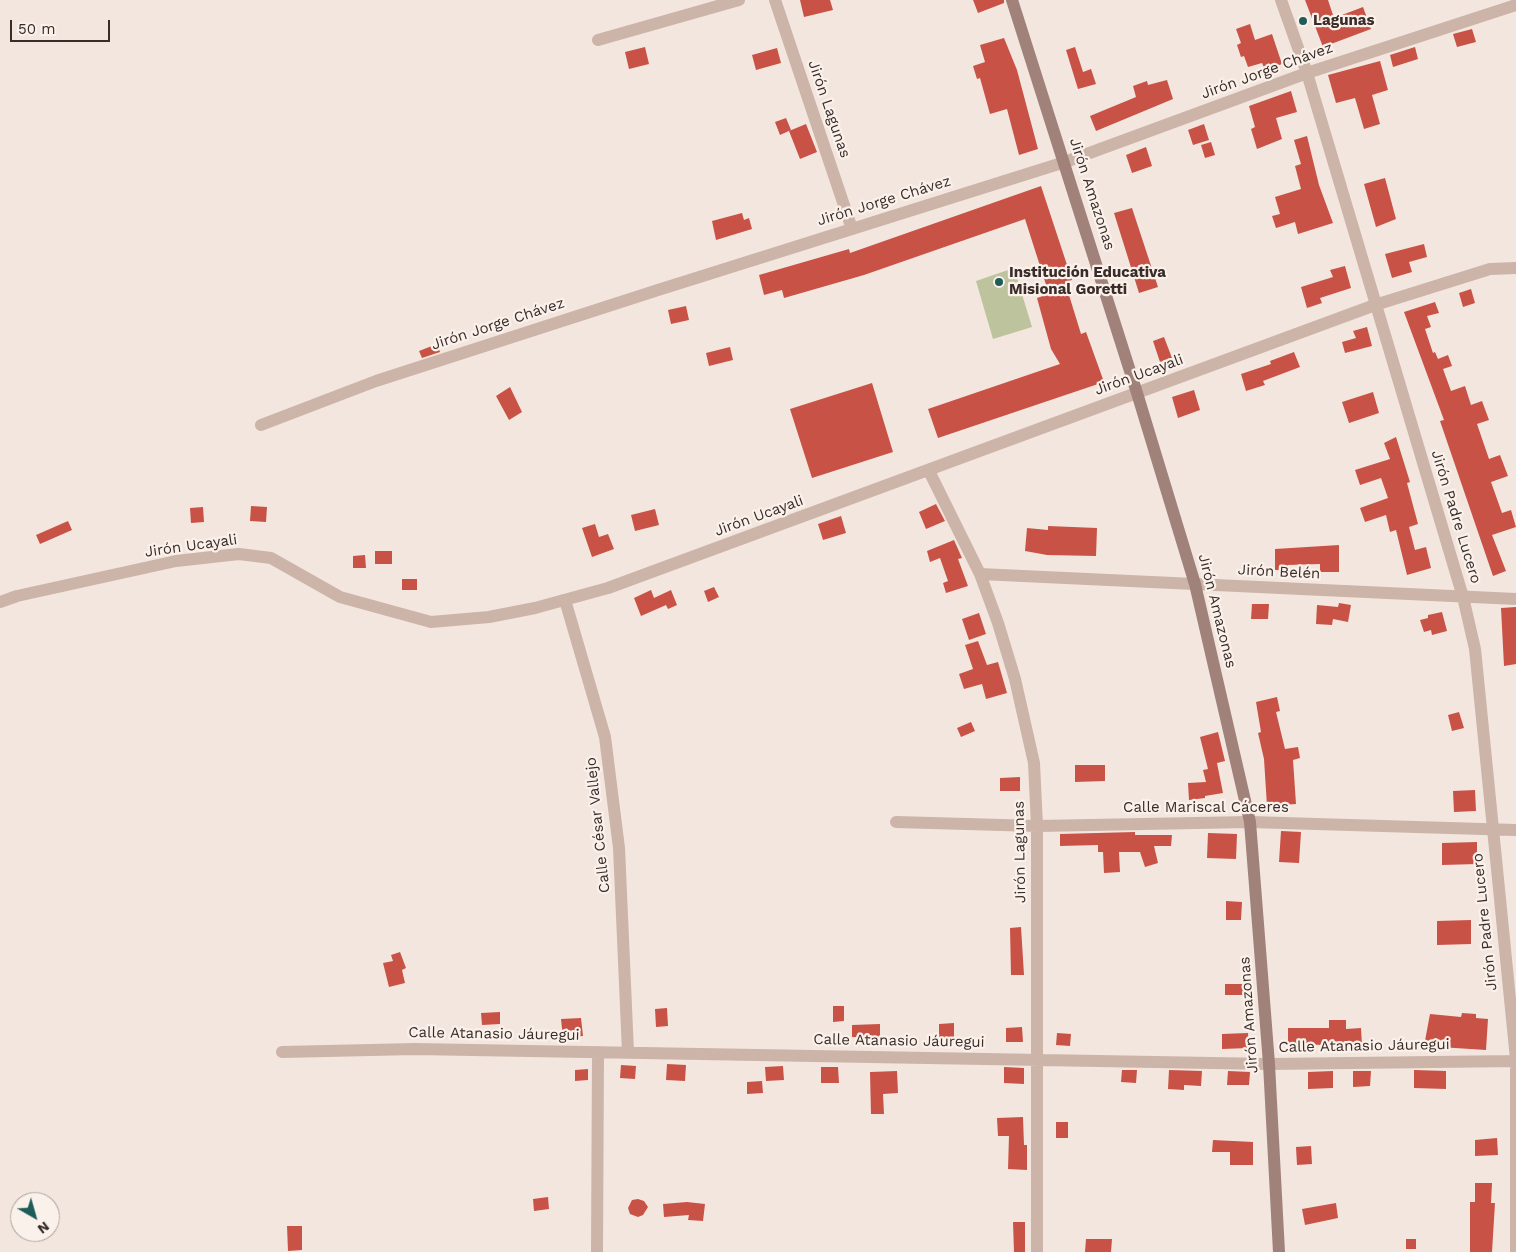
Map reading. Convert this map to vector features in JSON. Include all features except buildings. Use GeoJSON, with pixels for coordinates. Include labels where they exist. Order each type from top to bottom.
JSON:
{"type":"FeatureCollection","features":[{"type":"Feature","properties":{"kind":"street"},"geometry":{"type":"LineString","coordinates":[[598,40],[738,0]]}},
{"type":"Feature","properties":{"kind":"street","name":"Jirón Lagunas"},"geometry":{"type":"LineString","coordinates":[[775,0],[852,229]]}},
{"type":"Feature","properties":{"kind":"street","name":"Jirón Amazonas"},"geometry":{"type":"LineString","coordinates":[[1012,0],[1065,162],[1195,584],[1250,822],[1269,1064],[1279,1252]]}},
{"type":"Feature","properties":{"kind":"street","name":"Jirón Padre Lucero"},"geometry":{"type":"LineString","coordinates":[[1282,0],[1307,73],[1463,597],[1475,649],[1491,830],[1516,1060]]}},
{"type":"Feature","properties":{"kind":"street","name":"Jirón Jorge Chávez"},"geometry":{"type":"LineString","coordinates":[[261,425],[376,381],[1065,162],[1307,73],[1516,6]]}},
{"type":"Feature","properties":{"kind":"street","name":"Jirón Ucayali"},"geometry":{"type":"LineString","coordinates":[[0,602],[17,596],[176,561],[240,554],[271,558],[340,597],[431,622],[489,617],[608,588],[1375,305],[1490,269],[1516,268]]}},
{"type":"Feature","properties":{"kind":"street","name":"Jirón Lagunas"},"geometry":{"type":"LineString","coordinates":[[930,470],[980,574],[998,623],[1027,726],[1034,763],[1037,826],[1037,1252]]}},
{"type":"Feature","properties":{"kind":"street","name":"Jirón Belén"},"geometry":{"type":"LineString","coordinates":[[980,574],[1516,599]]}},
{"type":"Feature","properties":{"kind":"street","name":"Calle César Vallejo"},"geometry":{"type":"LineString","coordinates":[[565,600],[605,737],[620,848],[628,1052]]}},
{"type":"Feature","properties":{"kind":"street","name":"Calle Mariscal Cáceres"},"geometry":{"type":"LineString","coordinates":[[896,822],[1037,826],[1250,822],[1516,830]]}},
{"type":"Feature","properties":{"kind":"street","name":"Calle Atanasio Jáuregui"},"geometry":{"type":"LineString","coordinates":[[282,1052],[415,1049],[1269,1064],[1516,1060]]}},
{"type":"Feature","properties":{"kind":"street"},"geometry":{"type":"LineString","coordinates":[[597,1252],[598,1052]]}},
{"type":"Feature","properties":{"kind":"street"},"geometry":{"type":"LineString","coordinates":[[1516,1070],[1516,1252]]}},
{"type":"Feature","properties":{"kind":"green space"},"geometry":{"type":"Polygon","coordinates":[[[1014,268],[1032,327],[993,339],[976,281],[1014,268]]]}},
{"type":"Feature","properties":{"kind":"place","name":"Lagunas"},"geometry":{"type":"Point","coordinates":[1303,21]}},
{"type":"Feature","properties":{"kind":"place","name":"Institución Educativa Misional Goretti"},"geometry":{"type":"Point","coordinates":[999,282]}}]}
